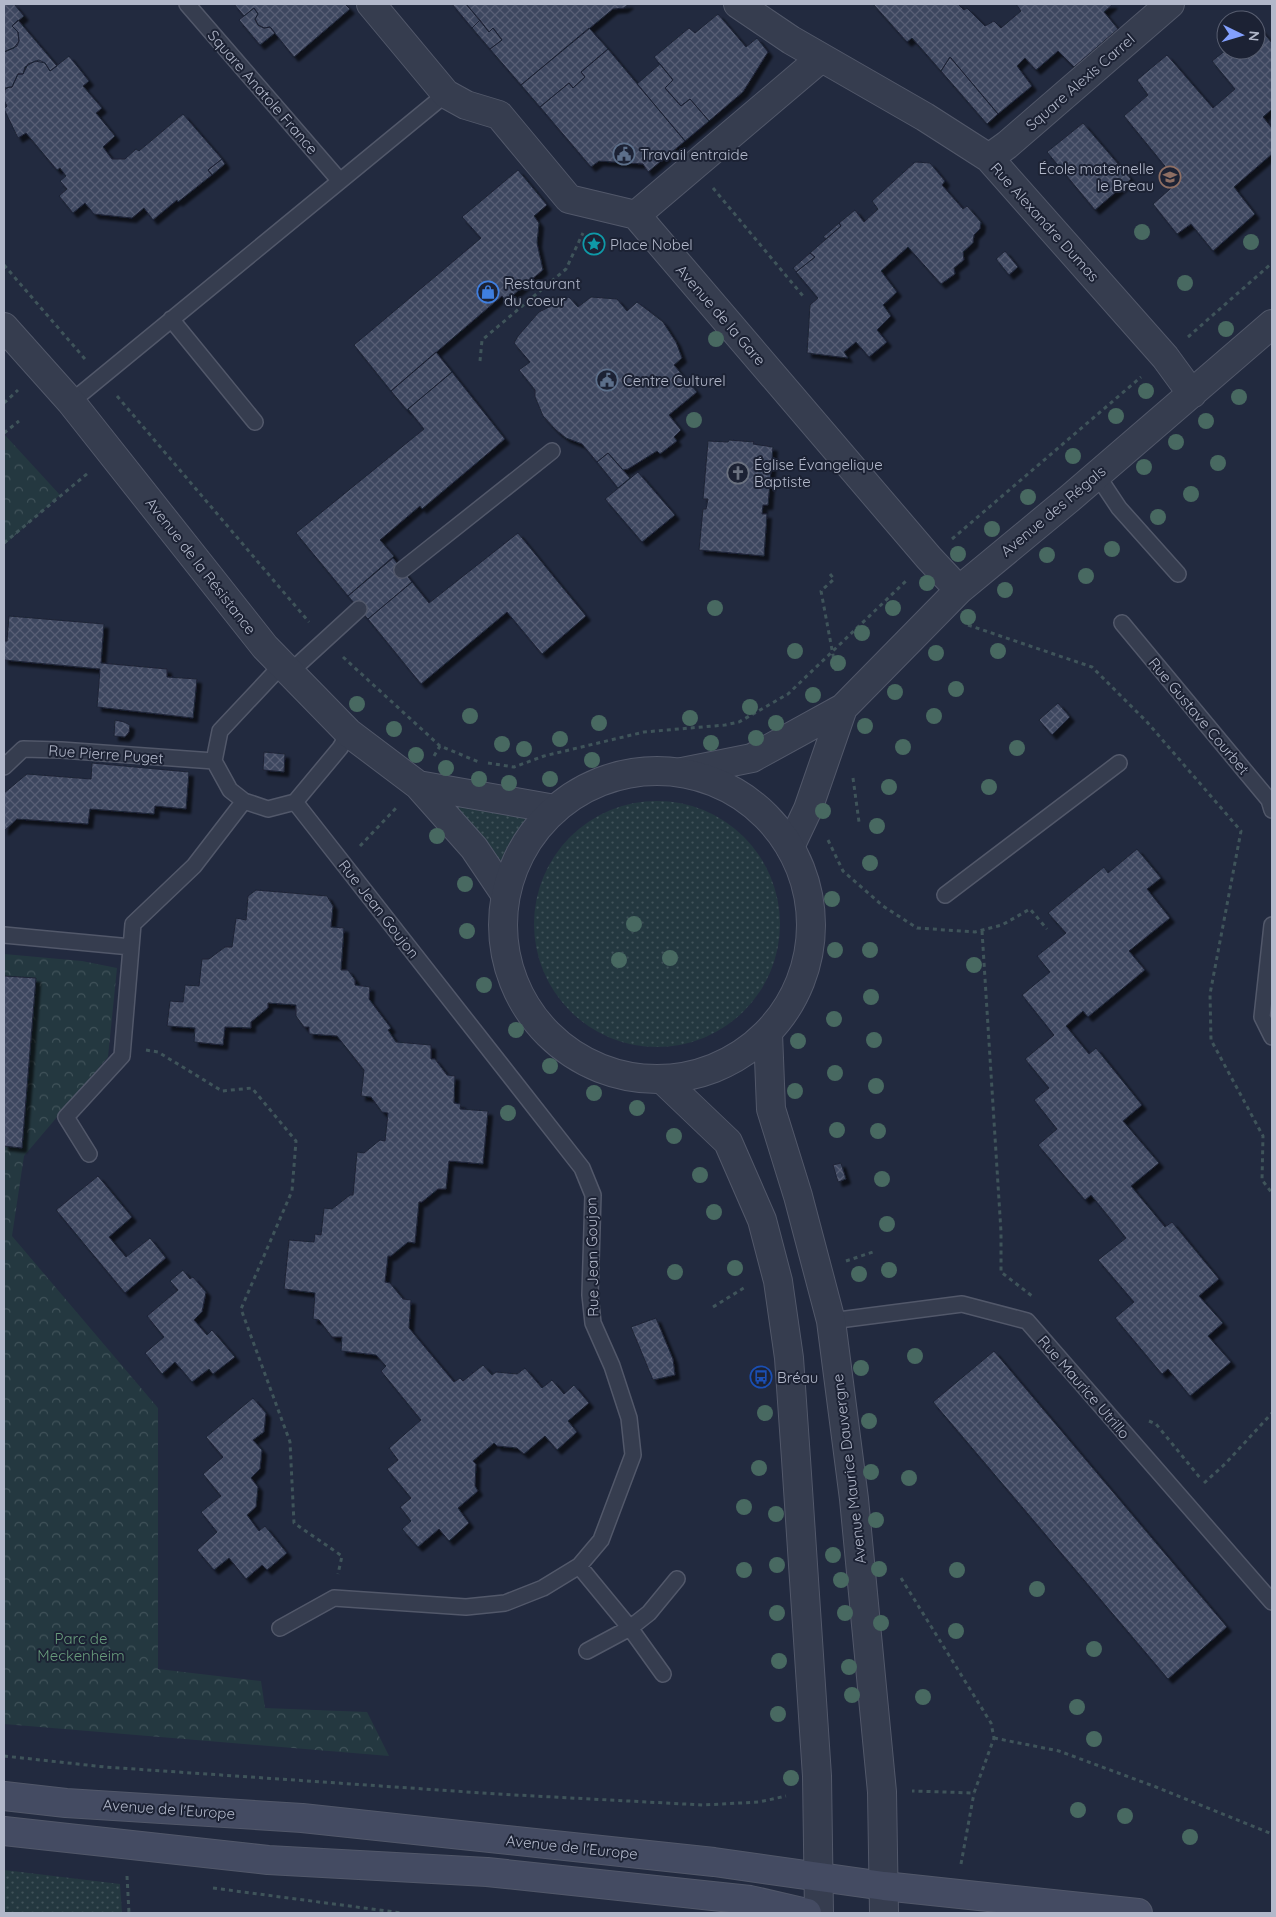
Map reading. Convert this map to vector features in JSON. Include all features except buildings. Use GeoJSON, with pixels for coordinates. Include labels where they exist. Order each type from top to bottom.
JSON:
{"type":"FeatureCollection","features":[{"type":"Feature","properties":{"kind":"main road","name":"Avenue de l'Europe"},"geometry":{"type":"LineString","coordinates":[[4,1796],[66,1803],[302,1818],[704,1861],[884,1886],[1138,1913]]}},
{"type":"Feature","properties":{"kind":"main road"},"geometry":{"type":"LineString","coordinates":[[4,1831],[268,1860],[487,1872],[750,1900],[807,1913]]}},
{"type":"Feature","properties":{"kind":"street"},"geometry":{"type":"LineString","coordinates":[[371,4],[446,94],[466,105],[499,115],[569,200],[636,215],[821,58]]}},
{"type":"Feature","properties":{"kind":"street","name":"Rue Alexandre Dumas"},"geometry":{"type":"LineString","coordinates":[[738,4],[790,40],[925,117],[989,158],[1165,357],[1192,394]]}},
{"type":"Feature","properties":{"kind":"street","name":"Square Alexis Carrel"},"geometry":{"type":"LineString","coordinates":[[989,158],[1008,144],[1170,4]]}},
{"type":"Feature","properties":{"kind":"street","name":"Avenue de la Gare"},"geometry":{"type":"LineString","coordinates":[[636,215],[929,558],[959,590]]}},
{"type":"Feature","properties":{"kind":"street","name":"Avenue des Régals"},"geometry":{"type":"LineString","coordinates":[[682,772],[752,758],[844,708],[959,590],[1069,499],[1272,324]]}},
{"type":"Feature","properties":{"kind":"street","name":"Avenue de la Résistance"},"geometry":{"type":"LineString","coordinates":[[4,327],[71,402],[285,670],[349,733],[418,785],[474,848],[505,894]]}},
{"type":"Feature","properties":{"kind":"street","name":"Avenue des Régals"},"geometry":{"type":"LineString","coordinates":[[790,847],[808,809],[844,708]]}},
{"type":"Feature","properties":{"kind":"street"},"geometry":{"type":"LineString","coordinates":[[652,768],[682,772],[725,786],[762,812],[790,847],[808,894],[810,944],[797,992],[768,1033],[737,1058],[701,1074],[663,1080],[614,1074],[570,1053],[535,1020],[512,977],[503,929],[505,894],[527,841],[555,809],[593,784],[652,768]]}},
{"type":"Feature","properties":{"kind":"street","name":"Avenue de la Résistance"},"geometry":{"type":"LineString","coordinates":[[418,785],[555,809]]}},
{"type":"Feature","properties":{"kind":"street","name":"Avenue Maurice Dauvergne"},"geometry":{"type":"LineString","coordinates":[[768,1033],[772,1109],[798,1196],[831,1321],[854,1499],[882,1792],[884,1913]]}},
{"type":"Feature","properties":{"kind":"street"},"geometry":{"type":"LineString","coordinates":[[663,1080],[728,1142],[762,1220],[778,1281],[789,1358],[817,1776],[819,1913]]}},
{"type":"Feature","properties":{"kind":"lane","name":"Square Anatole France"},"geometry":{"type":"LineString","coordinates":[[187,4],[340,181]]}},
{"type":"Feature","properties":{"kind":"lane"},"geometry":{"type":"LineString","coordinates":[[71,402],[446,94]]}},
{"type":"Feature","properties":{"kind":"lane"},"geometry":{"type":"LineString","coordinates":[[171,319],[255,422]]}},
{"type":"Feature","properties":{"kind":"lane"},"geometry":{"type":"LineString","coordinates":[[402,570],[552,451]]}},
{"type":"Feature","properties":{"kind":"lane"},"geometry":{"type":"LineString","coordinates":[[1097,474],[1120,508],[1178,574]]}},
{"type":"Feature","properties":{"kind":"lane"},"geometry":{"type":"LineString","coordinates":[[349,733],[340,748],[295,802],[268,808],[244,801],[230,790],[214,762],[220,731],[285,670],[324,640],[359,609]]}},
{"type":"Feature","properties":{"kind":"lane","name":"Rue Gustave Courbet"},"geometry":{"type":"LineString","coordinates":[[1122,623],[1269,800],[1272,810]]}},
{"type":"Feature","properties":{"kind":"lane","name":"Rue Pierre Puget"},"geometry":{"type":"LineString","coordinates":[[4,767],[23,749],[214,762]]}},
{"type":"Feature","properties":{"kind":"lane"},"geometry":{"type":"LineString","coordinates":[[945,895],[1119,763]]}},
{"type":"Feature","properties":{"kind":"lane"},"geometry":{"type":"LineString","coordinates":[[89,1154],[66,1117],[122,1056],[133,924],[194,866],[244,801]]}},
{"type":"Feature","properties":{"kind":"lane","name":"Rue Jean Goujon"},"geometry":{"type":"LineString","coordinates":[[295,802],[582,1168],[593,1195],[590,1295],[593,1323],[612,1366],[629,1418],[633,1455],[601,1540],[579,1566],[543,1588],[505,1603],[466,1607],[334,1598]]}},
{"type":"Feature","properties":{"kind":"lane"},"geometry":{"type":"LineString","coordinates":[[1272,925],[1262,1017],[1272,1037]]}},
{"type":"Feature","properties":{"kind":"lane"},"geometry":{"type":"LineString","coordinates":[[4,935],[131,948]]}},
{"type":"Feature","properties":{"kind":"lane","name":"Rue Maurice Utrillo"},"geometry":{"type":"LineString","coordinates":[[831,1321],[962,1304],[1026,1321],[1272,1602]]}},
{"type":"Feature","properties":{"kind":"lane"},"geometry":{"type":"LineString","coordinates":[[579,1566],[630,1628],[663,1674]]}},
{"type":"Feature","properties":{"kind":"lane"},"geometry":{"type":"LineString","coordinates":[[587,1651],[630,1628],[649,1613],[677,1579]]}},
{"type":"Feature","properties":{"kind":"lane"},"geometry":{"type":"LineString","coordinates":[[280,1628],[334,1598]]}},
{"type":"Feature","properties":{"kind":"path"},"geometry":{"type":"LineString","coordinates":[[693,165],[803,296]]}},
{"type":"Feature","properties":{"kind":"path"},"geometry":{"type":"LineString","coordinates":[[480,361],[482,340],[566,269],[596,206]]}},
{"type":"Feature","properties":{"kind":"path"},"geometry":{"type":"LineString","coordinates":[[4,265],[324,640],[440,746],[478,762],[514,767],[544,756],[644,732],[725,725],[739,722],[788,694],[929,558],[1272,264]]}},
{"type":"Feature","properties":{"kind":"path"},"geometry":{"type":"LineString","coordinates":[[4,433],[18,421]]}},
{"type":"Feature","properties":{"kind":"path"},"geometry":{"type":"LineString","coordinates":[[4,544],[143,428]]}},
{"type":"Feature","properties":{"kind":"path"},"geometry":{"type":"LineString","coordinates":[[830,574],[834,579],[821,590],[832,652]]}},
{"type":"Feature","properties":{"kind":"path"},"geometry":{"type":"LineString","coordinates":[[936,612],[979,630],[1092,666],[1147,722],[1241,831],[1210,994],[1211,1040],[1263,1136],[1262,1180],[1272,1193]]}},
{"type":"Feature","properties":{"kind":"path"},"geometry":{"type":"LineString","coordinates":[[827,839],[843,871],[854,880]]}},
{"type":"Feature","properties":{"kind":"path"},"geometry":{"type":"LineString","coordinates":[[982,931],[1001,1232],[1000,1272],[1034,1297]]}},
{"type":"Feature","properties":{"kind":"path"},"geometry":{"type":"LineString","coordinates":[[123,1047],[158,1052],[222,1091],[252,1088],[296,1141],[292,1191],[241,1309],[290,1442],[294,1523],[342,1556],[334,1598]]}},
{"type":"Feature","properties":{"kind":"path"},"geometry":{"type":"LineString","coordinates":[[846,1261],[872,1252]]}},
{"type":"Feature","properties":{"kind":"path"},"geometry":{"type":"LineString","coordinates":[[713,1307],[745,1287],[753,1286]]}},
{"type":"Feature","properties":{"kind":"path"},"geometry":{"type":"LineString","coordinates":[[1204,1483],[1225,1464],[1272,1413]]}},
{"type":"Feature","properties":{"kind":"path"},"geometry":{"type":"LineString","coordinates":[[1147,1421],[1156,1424],[1210,1490]]}},
{"type":"Feature","properties":{"kind":"path"},"geometry":{"type":"LineString","coordinates":[[900,1578],[991,1723],[994,1738],[974,1793],[961,1865]]}},
{"type":"Feature","properties":{"kind":"path"},"geometry":{"type":"LineString","coordinates":[[994,1738],[1059,1751],[1156,1787],[1272,1834]]}},
{"type":"Feature","properties":{"kind":"path"},"geometry":{"type":"LineString","coordinates":[[4,1756],[105,1767],[497,1794],[703,1804],[760,1802]]}},
{"type":"Feature","properties":{"kind":"path"},"geometry":{"type":"LineString","coordinates":[[903,1790],[974,1793]]}},
{"type":"Feature","properties":{"kind":"path"},"geometry":{"type":"LineString","coordinates":[[127,1876],[129,1913]]}},
{"type":"Feature","properties":{"kind":"green space"},"geometry":{"type":"Polygon","coordinates":[[[4,434],[60,495],[4,545],[4,434]]]}},
{"type":"Feature","properties":{"kind":"green space"},"geometry":{"type":"Polygon","coordinates":[[[439,796],[530,813],[499,868],[439,796]]]}},
{"type":"Feature","properties":{"kind":"green space"},"geometry":{"type":"Polygon","coordinates":[[[657,801],[681,804],[704,811],[725,822],[744,837],[759,856],[770,877],[777,900],[780,924],[777,948],[770,971],[759,992],[744,1011],[725,1026],[704,1037],[681,1044],[657,1047],[633,1044],[610,1037],[589,1026],[570,1011],[555,992],[544,971],[537,948],[534,924],[537,900],[544,877],[555,856],[570,837],[589,822],[610,811],[633,804],[657,801]]]}},
{"type":"Feature","properties":{"kind":"green space","name":"Parc de Meckenheim"},"geometry":{"type":"Polygon","coordinates":[[[4,954],[82,961],[117,968],[108,1057],[24,1156],[12,1236],[158,1408],[158,1669],[261,1681],[265,1708],[367,1712],[389,1756],[4,1724],[4,954]]]}},
{"type":"Feature","properties":{"kind":"green space"},"geometry":{"type":"Polygon","coordinates":[[[4,1870],[120,1884],[122,1913],[4,1913],[4,1870]]]}},
{"type":"Feature","properties":{"kind":"place","name":"Travail entraide"},"geometry":{"type":"Point","coordinates":[624,154]}},
{"type":"Feature","properties":{"kind":"place","name":"École maternelle le Breau"},"geometry":{"type":"Point","coordinates":[1170,177]}},
{"type":"Feature","properties":{"kind":"place","name":"Place Nobel"},"geometry":{"type":"Point","coordinates":[594,244]}},
{"type":"Feature","properties":{"kind":"place","name":"Restaurant du coeur"},"geometry":{"type":"Point","coordinates":[488,292]}},
{"type":"Feature","properties":{"kind":"place","name":"Centre Culturel"},"geometry":{"type":"Point","coordinates":[607,380]}},
{"type":"Feature","properties":{"kind":"place","name":"Église Évangelique Baptiste"},"geometry":{"type":"Point","coordinates":[738,473]}},
{"type":"Feature","properties":{"kind":"place","name":"Bréau"},"geometry":{"type":"Point","coordinates":[761,1377]}}]}
